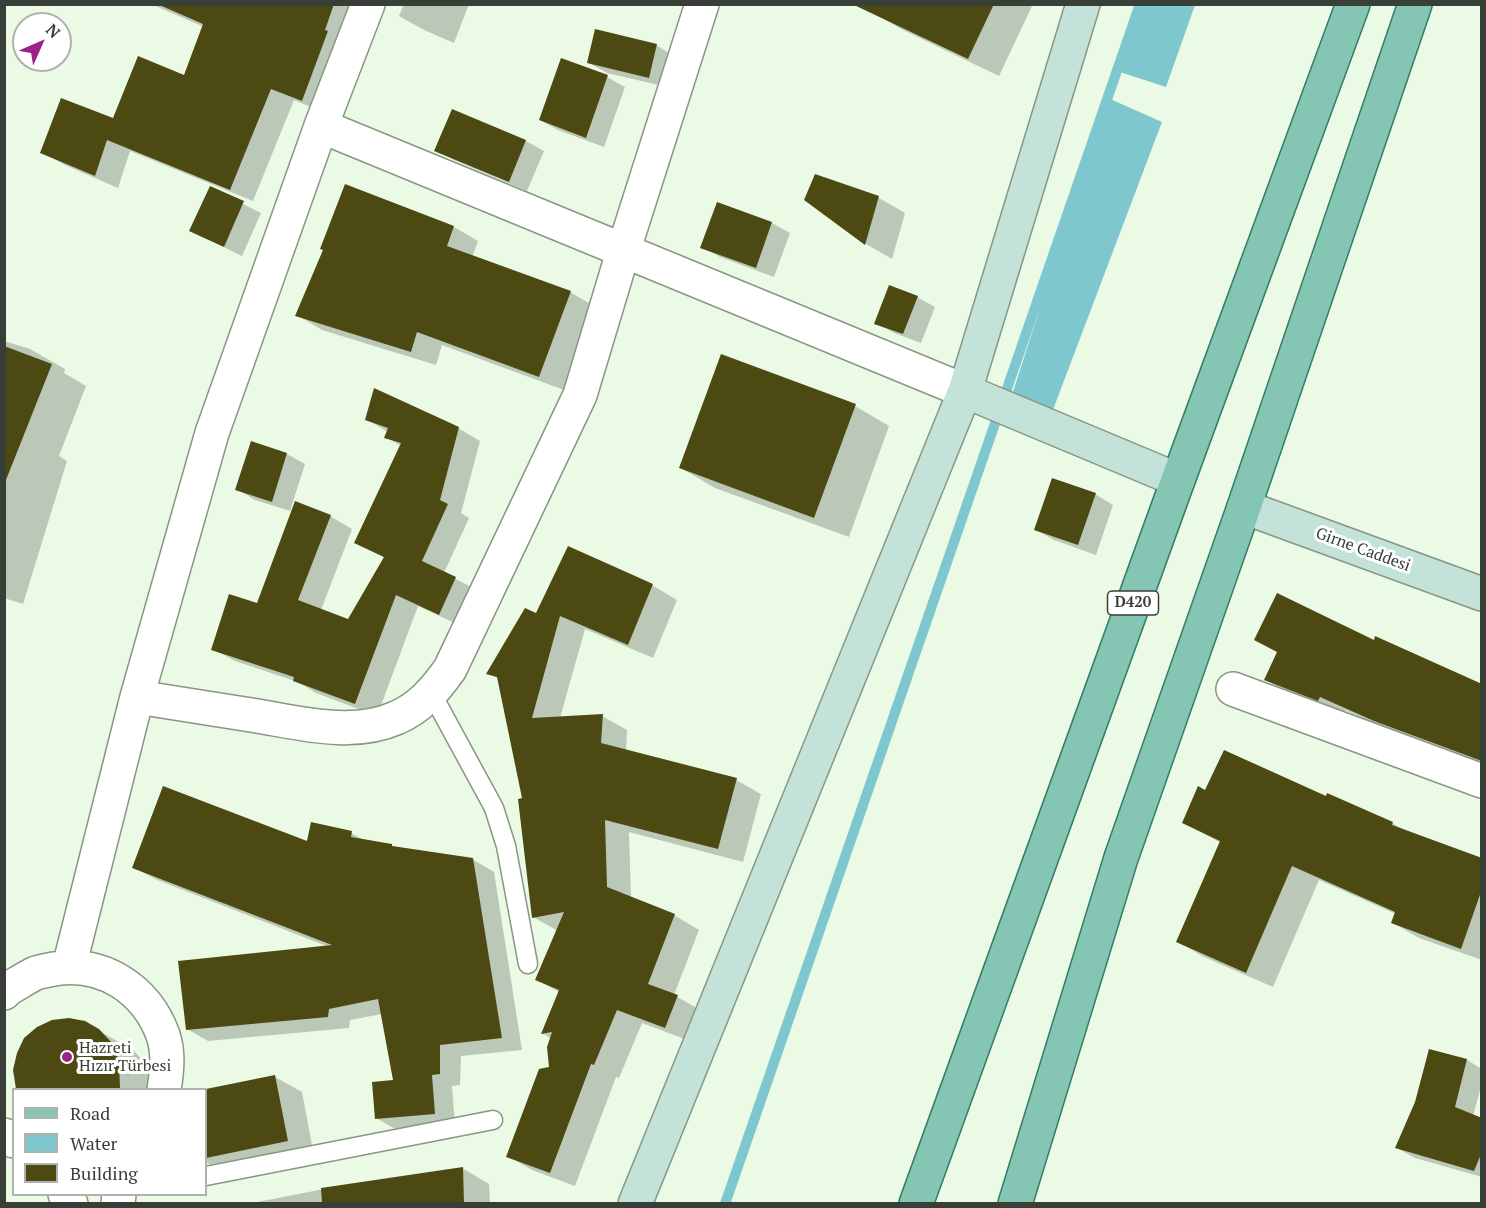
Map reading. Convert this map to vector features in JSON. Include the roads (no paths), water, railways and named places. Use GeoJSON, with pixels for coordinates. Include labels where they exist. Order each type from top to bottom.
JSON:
{"type":"FeatureCollection","features":[{"type":"Feature","properties":{"kind":"main road","name":"D420"},"geometry":{"type":"LineString","coordinates":[[916,1203],[1353,4]]}},
{"type":"Feature","properties":{"kind":"main road"},"geometry":{"type":"LineString","coordinates":[[1015,1203],[1121,858],[1244,507],[1415,4]]}},
{"type":"Feature","properties":{"kind":"street"},"geometry":{"type":"LineString","coordinates":[[69,967],[137,697],[212,433],[321,126],[368,4]]}},
{"type":"Feature","properties":{"kind":"street"},"geometry":{"type":"LineString","coordinates":[[137,697],[337,728],[373,725],[395,719],[412,710],[432,694],[450,669],[580,395],[702,4]]}},
{"type":"Feature","properties":{"kind":"street"},"geometry":{"type":"LineString","coordinates":[[635,1203],[965,391],[1083,4]]}},
{"type":"Feature","properties":{"kind":"street"},"geometry":{"type":"LineString","coordinates":[[321,126],[1178,480]]}},
{"type":"Feature","properties":{"kind":"street","name":"Girne Caddesi"},"geometry":{"type":"LineString","coordinates":[[1244,507],[1482,594]]}},
{"type":"Feature","properties":{"kind":"street"},"geometry":{"type":"LineString","coordinates":[[1233,689],[1482,781]]}},
{"type":"Feature","properties":{"kind":"street"},"geometry":{"type":"LineString","coordinates":[[4,993],[37,972],[69,967],[100,971],[128,985],[150,1008],[164,1036],[168,1066],[164,1088]]}},
{"type":"Feature","properties":{"kind":"lane"},"geometry":{"type":"LineString","coordinates":[[432,694],[494,808],[506,846],[528,964]]}},
{"type":"Feature","properties":{"kind":"lane"},"geometry":{"type":"LineString","coordinates":[[207,1176],[493,1120]]}},
{"type":"Feature","properties":{"kind":"water"},"geometry":{"type":"Polygon","coordinates":[[[1141,5],[1195,5],[1166,87],[1117,71],[1141,5]]]}},
{"type":"Feature","properties":{"kind":"water"},"geometry":{"type":"Polygon","coordinates":[[[1108,98],[1162,122],[1051,415],[1010,401],[1108,98]]]}},
{"type":"Feature","properties":{"kind":"waterway"},"geometry":{"type":"LineString","coordinates":[[725,1204],[1140,4]]}},
{"type":"Feature","properties":{"kind":"place","name":"Hazreti Hızır Türbesi"},"geometry":{"type":"Point","coordinates":[67,1057]}}]}
